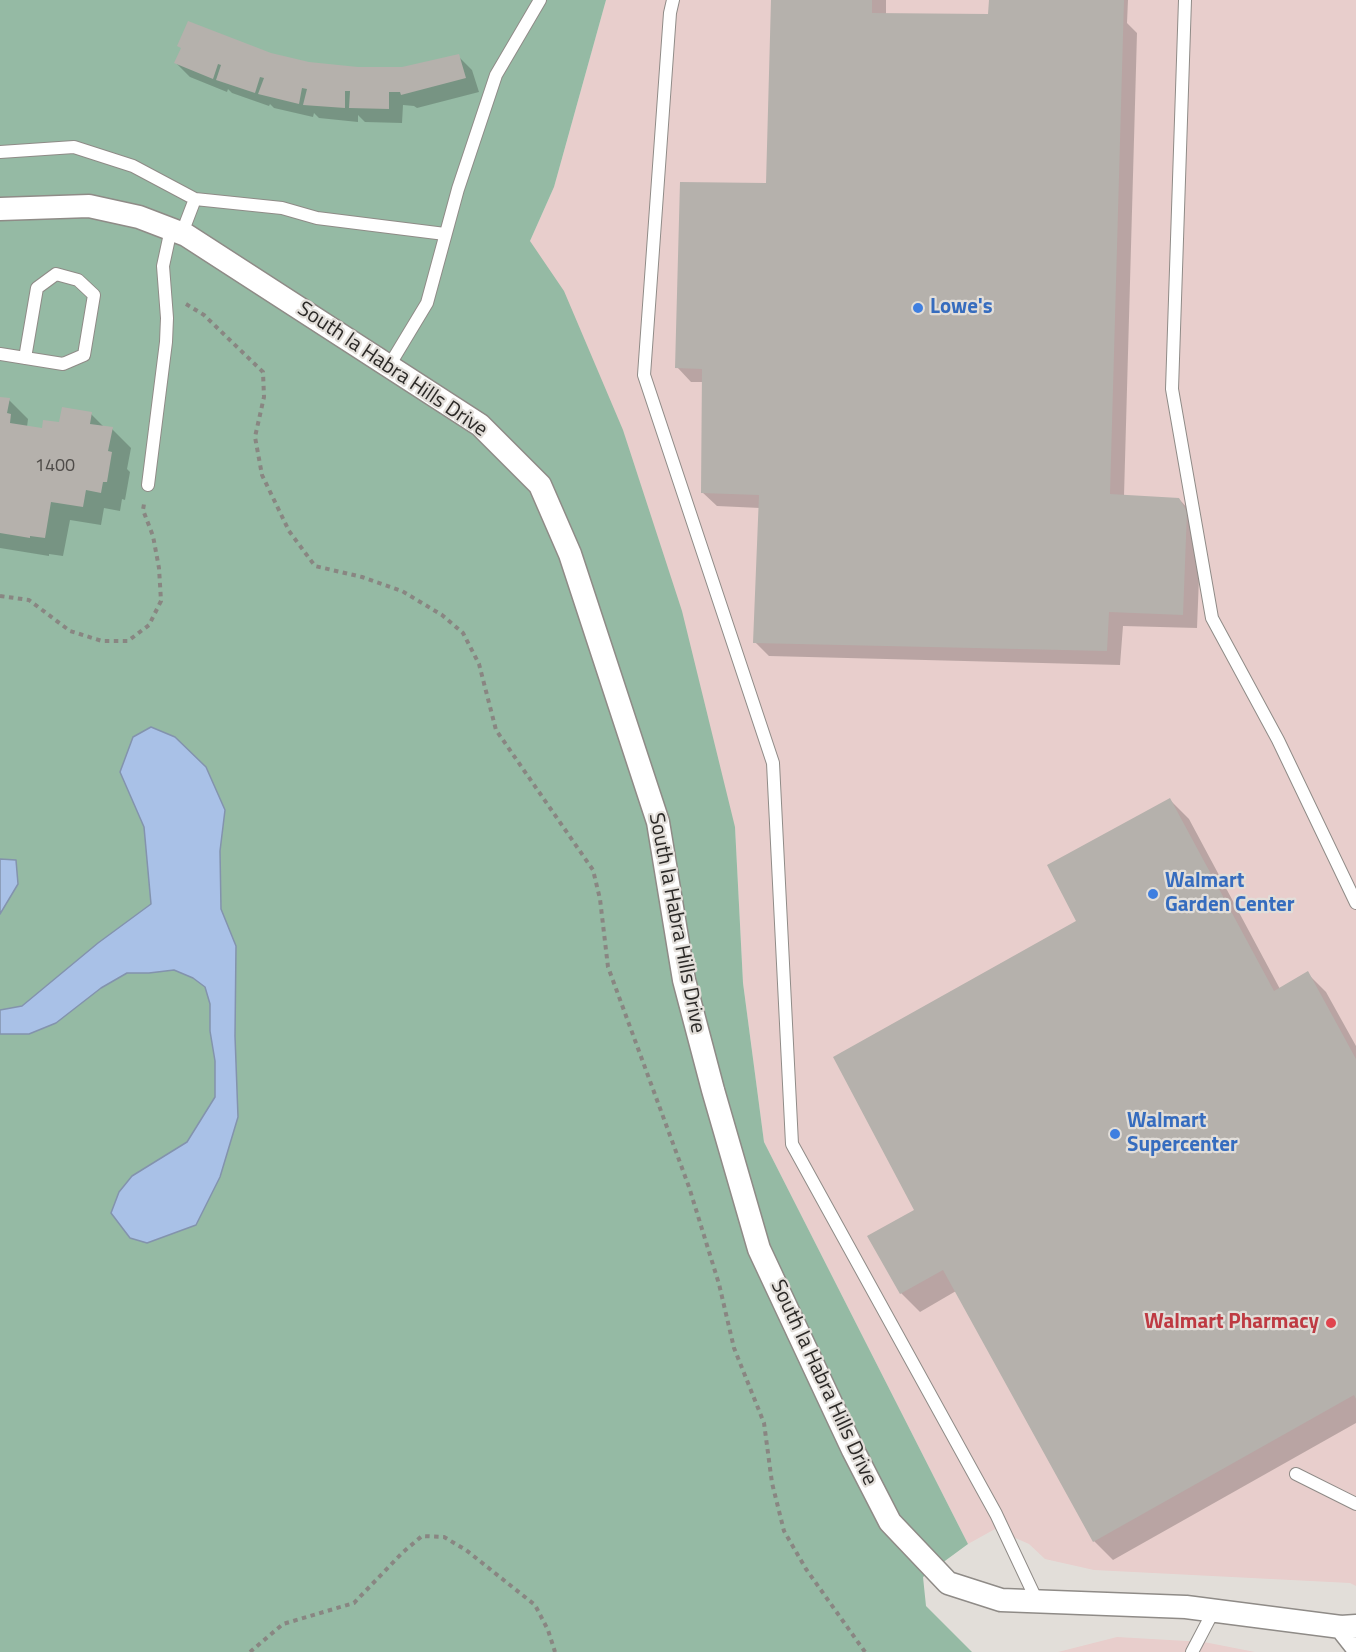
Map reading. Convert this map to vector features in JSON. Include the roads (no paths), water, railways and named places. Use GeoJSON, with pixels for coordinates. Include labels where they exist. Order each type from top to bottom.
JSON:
{"type":"FeatureCollection","features":[{"type":"Feature","properties":{"kind":"street","name":"South la Habra Hills Drive"},"geometry":{"type":"LineString","coordinates":[[0,209],[89,206],[139,217],[176,231],[480,425],[540,485],[570,554],[658,822],[684,980],[759,1249],[853,1450],[890,1522],[948,1584],[1001,1600],[1186,1607],[1348,1626],[1356,1646]]}},
{"type":"Feature","properties":{"kind":"lane"},"geometry":{"type":"LineString","coordinates":[[389,366],[427,303],[458,189],[496,75],[540,0]]}},
{"type":"Feature","properties":{"kind":"lane"},"geometry":{"type":"LineString","coordinates":[[673,0],[669,13],[644,375],[773,763],[792,1144],[996,1514],[1037,1601]]}},
{"type":"Feature","properties":{"kind":"lane"},"geometry":{"type":"LineString","coordinates":[[1185,0],[1172,389],[1212,618],[1278,740],[1356,903]]}},
{"type":"Feature","properties":{"kind":"lane"},"geometry":{"type":"LineString","coordinates":[[0,152],[74,147],[133,166],[195,199],[282,208],[317,218],[446,234]]}},
{"type":"Feature","properties":{"kind":"lane"},"geometry":{"type":"LineString","coordinates":[[148,485],[166,342],[167,318],[163,266],[176,231],[195,199]]}},
{"type":"Feature","properties":{"kind":"lane"},"geometry":{"type":"LineString","coordinates":[[0,354],[25,358],[63,364],[84,355],[94,295],[78,280],[56,274],[37,288],[25,358]]}},
{"type":"Feature","properties":{"kind":"lane"},"geometry":{"type":"LineString","coordinates":[[1296,1474],[1356,1504]]}},
{"type":"Feature","properties":{"kind":"lane"},"geometry":{"type":"LineString","coordinates":[[1192,1652],[1214,1610]]}},
{"type":"Feature","properties":{"kind":"water"},"geometry":{"type":"Polygon","coordinates":[[[151,727],[175,737],[206,767],[225,810],[220,851],[221,909],[236,946],[235,1036],[238,1117],[220,1177],[196,1225],[147,1243],[130,1238],[111,1213],[119,1192],[132,1176],[187,1142],[215,1097],[215,1061],[210,1031],[210,1004],[205,987],[193,978],[174,970],[127,973],[101,988],[56,1023],[29,1034],[0,1034],[0,1010],[22,1006],[98,943],[151,904],[144,827],[120,772],[133,737],[151,727]]]}},
{"type":"Feature","properties":{"kind":"water"},"geometry":{"type":"Polygon","coordinates":[[[0,859],[16,860],[18,884],[0,914],[0,859]]]}},
{"type":"Feature","properties":{"kind":"place","name":"Lowe's"},"geometry":{"type":"Point","coordinates":[918,308]}},
{"type":"Feature","properties":{"kind":"place","name":"Walmart Garden Center"},"geometry":{"type":"Point","coordinates":[1153,894]}},
{"type":"Feature","properties":{"kind":"place","name":"Walmart Supercenter"},"geometry":{"type":"Point","coordinates":[1115,1134]}},
{"type":"Feature","properties":{"kind":"place","name":"Walmart Pharmacy"},"geometry":{"type":"Point","coordinates":[1331,1323]}}]}
